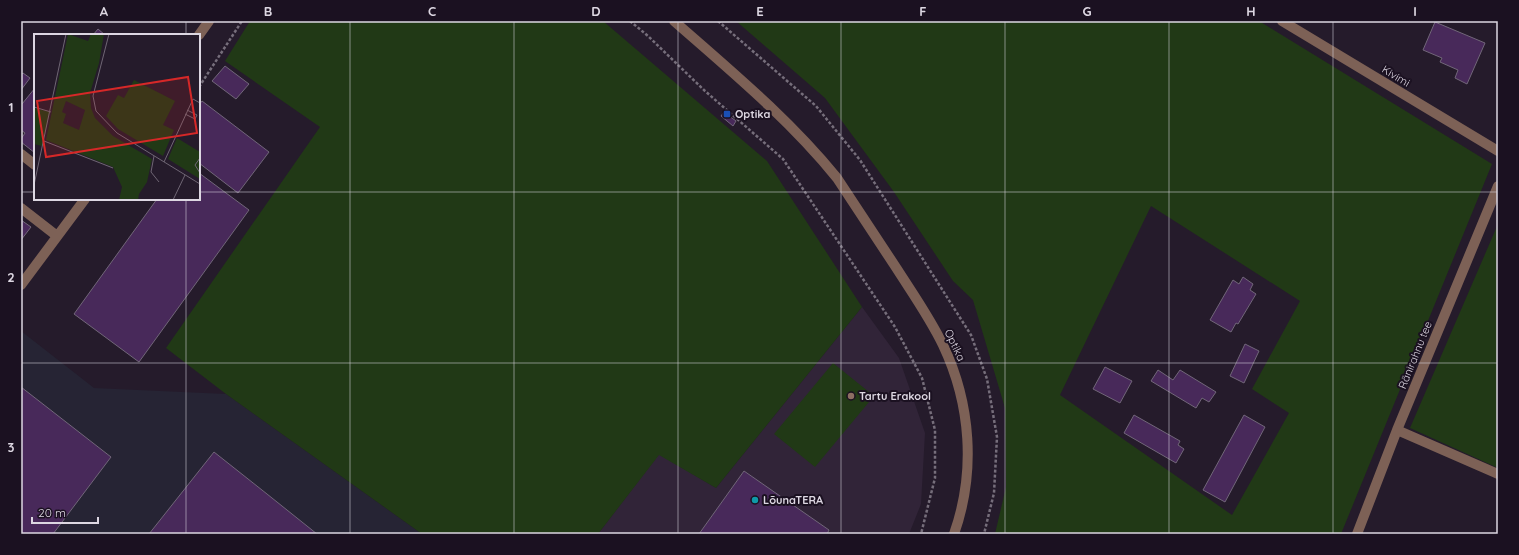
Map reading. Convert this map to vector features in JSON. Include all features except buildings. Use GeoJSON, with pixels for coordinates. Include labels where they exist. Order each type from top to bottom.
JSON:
{"type":"FeatureCollection","features":[{"type":"Feature","properties":{"kind":"street"},"geometry":{"type":"LineString","coordinates":[[200,34],[209,21]]}},
{"type":"Feature","properties":{"kind":"street","name":"Optika"},"geometry":{"type":"LineString","coordinates":[[674,21],[781,117],[820,157],[844,188],[928,317],[943,345],[955,373],[963,404],[968,436],[968,465],[964,494],[954,534]]}},
{"type":"Feature","properties":{"kind":"street","name":"Kivimi"},"geometry":{"type":"LineString","coordinates":[[1282,21],[1498,151]]}},
{"type":"Feature","properties":{"kind":"street"},"geometry":{"type":"LineString","coordinates":[[21,154],[34,164]]}},
{"type":"Feature","properties":{"kind":"street","name":"Ränirahnu tee"},"geometry":{"type":"LineString","coordinates":[[1357,534],[1397,430],[1498,186]]}},
{"type":"Feature","properties":{"kind":"street"},"geometry":{"type":"LineString","coordinates":[[21,285],[82,200]]}},
{"type":"Feature","properties":{"kind":"street"},"geometry":{"type":"LineString","coordinates":[[21,208],[57,236]]}},
{"type":"Feature","properties":{"kind":"street"},"geometry":{"type":"LineString","coordinates":[[1397,430],[1498,474]]}},
{"type":"Feature","properties":{"kind":"path"},"geometry":{"type":"LineString","coordinates":[[200,85],[242,21]]}},
{"type":"Feature","properties":{"kind":"path"},"geometry":{"type":"LineString","coordinates":[[630,21],[648,36],[704,91],[784,159],[895,327],[922,378],[935,430],[935,478],[921,534]]}},
{"type":"Feature","properties":{"kind":"shaded area","name":"Tartu Erakool"},"geometry":{"type":"Polygon","coordinates":[[[862,307],[899,358],[925,433],[921,504],[909,534],[598,534],[659,454],[716,488],[862,307]]]}},
{"type":"Feature","properties":{"kind":"shaded area"},"geometry":{"type":"Polygon","coordinates":[[[21,331],[94,388],[226,394],[422,534],[21,534],[21,331]]]}},
{"type":"Feature","properties":{"kind":"green space"},"geometry":{"type":"Polygon","coordinates":[[[250,21],[603,21],[767,161],[862,307],[716,488],[659,455],[598,534],[422,534],[226,394],[166,348],[320,127],[225,61],[250,21]]]}},
{"type":"Feature","properties":{"kind":"green space"},"geometry":{"type":"Polygon","coordinates":[[[736,21],[1259,21],[1492,164],[1341,534],[995,534],[1006,487],[1005,408],[973,300],[953,281],[894,192],[825,98],[736,21]],[[1151,206],[1060,395],[1232,515],[1289,413],[1252,389],[1300,301],[1151,206]]]}},
{"type":"Feature","properties":{"kind":"green space"},"geometry":{"type":"Polygon","coordinates":[[[1498,224],[1498,468],[1410,428],[1498,224]]]}},
{"type":"Feature","properties":{"kind":"green space"},"geometry":{"type":"Polygon","coordinates":[[[833,363],[874,396],[815,467],[774,434],[833,363]]]}},
{"type":"Feature","properties":{"kind":"place","name":"Optika"},"geometry":{"type":"Point","coordinates":[727,114]}},
{"type":"Feature","properties":{"kind":"place","name":"Tartu Erakool"},"geometry":{"type":"Point","coordinates":[851,396]}},
{"type":"Feature","properties":{"kind":"place","name":"LõunaTERA"},"geometry":{"type":"Point","coordinates":[755,500]}}]}
